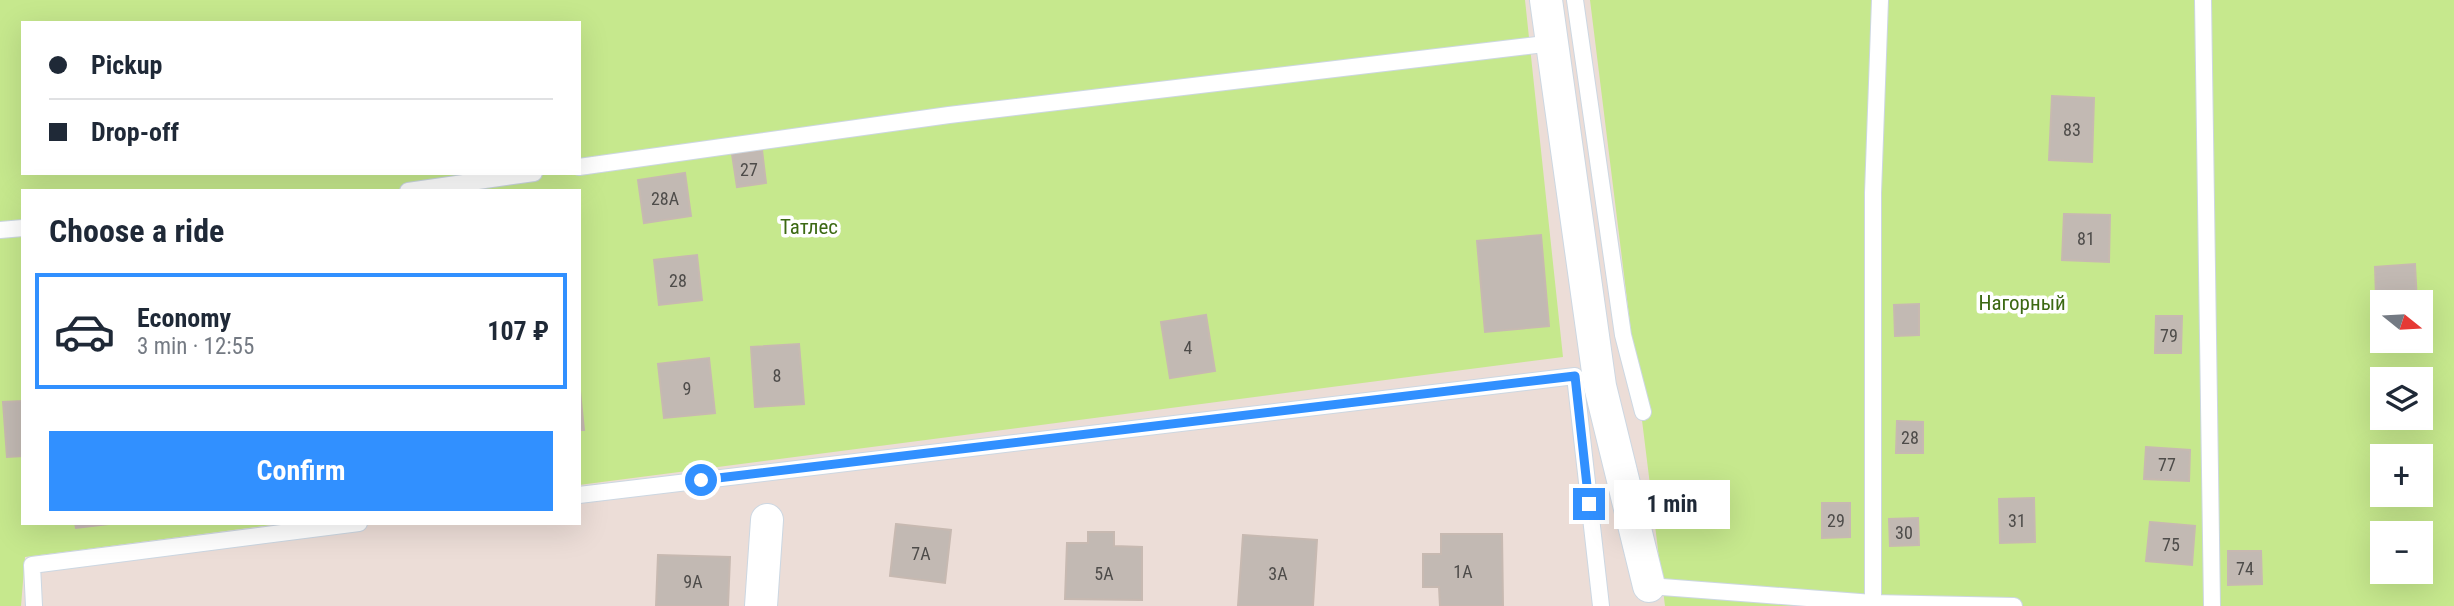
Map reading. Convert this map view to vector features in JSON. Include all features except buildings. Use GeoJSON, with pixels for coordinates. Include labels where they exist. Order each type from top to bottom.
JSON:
{"type":"FeatureCollection","features":[{"type":"Feature","properties":{"kind":"street"},"geometry":{"type":"LineString","coordinates":[[1546,0],[1600,386],[1650,586]]}},
{"type":"Feature","properties":{"kind":"street"},"geometry":{"type":"LineString","coordinates":[[761,606],[768,520]]}},
{"type":"Feature","properties":{"kind":"lane"},"geometry":{"type":"LineString","coordinates":[[1575,0],[1623,335],[1643,412]]}},
{"type":"Feature","properties":{"kind":"lane"},"geometry":{"type":"LineString","coordinates":[[1873,605],[1873,193],[1880,0]]}},
{"type":"Feature","properties":{"kind":"lane"},"geometry":{"type":"LineString","coordinates":[[2203,0],[2212,606]]}},
{"type":"Feature","properties":{"kind":"lane"},"geometry":{"type":"LineString","coordinates":[[581,167],[949,115],[1553,43]]}},
{"type":"Feature","properties":{"kind":"lane"},"geometry":{"type":"LineString","coordinates":[[422,189],[520,175]]}},
{"type":"Feature","properties":{"kind":"lane"},"geometry":{"type":"LineString","coordinates":[[0,230],[21,228]]}},
{"type":"Feature","properties":{"kind":"lane"},"geometry":{"type":"LineString","coordinates":[[581,495],[1575,376],[1601,606]]}},
{"type":"Feature","properties":{"kind":"lane"},"geometry":{"type":"LineString","coordinates":[[34,606],[32,565],[343,525]]}},
{"type":"Feature","properties":{"kind":"lane"},"geometry":{"type":"LineString","coordinates":[[1650,586],[1873,605],[2014,606]]}},
{"type":"Feature","properties":{"kind":"green space","name":"Татлес"},"geometry":{"type":"Polygon","coordinates":[[[0,0],[1525,0],[1563,357],[581,485],[581,189],[21,189],[21,525],[272,525],[25,557],[21,606],[0,606],[0,0]]]}},
{"type":"Feature","properties":{"kind":"green space","name":"Нагорный"},"geometry":{"type":"Polygon","coordinates":[[[1590,0],[2454,0],[2454,606],[1665,606],[1590,0]]]}},
{"type":"Feature","properties":{"kind":"route"},"geometry":{"type":"LineString","coordinates":[[701,480],[1575,376],[1589,504]]}}]}
